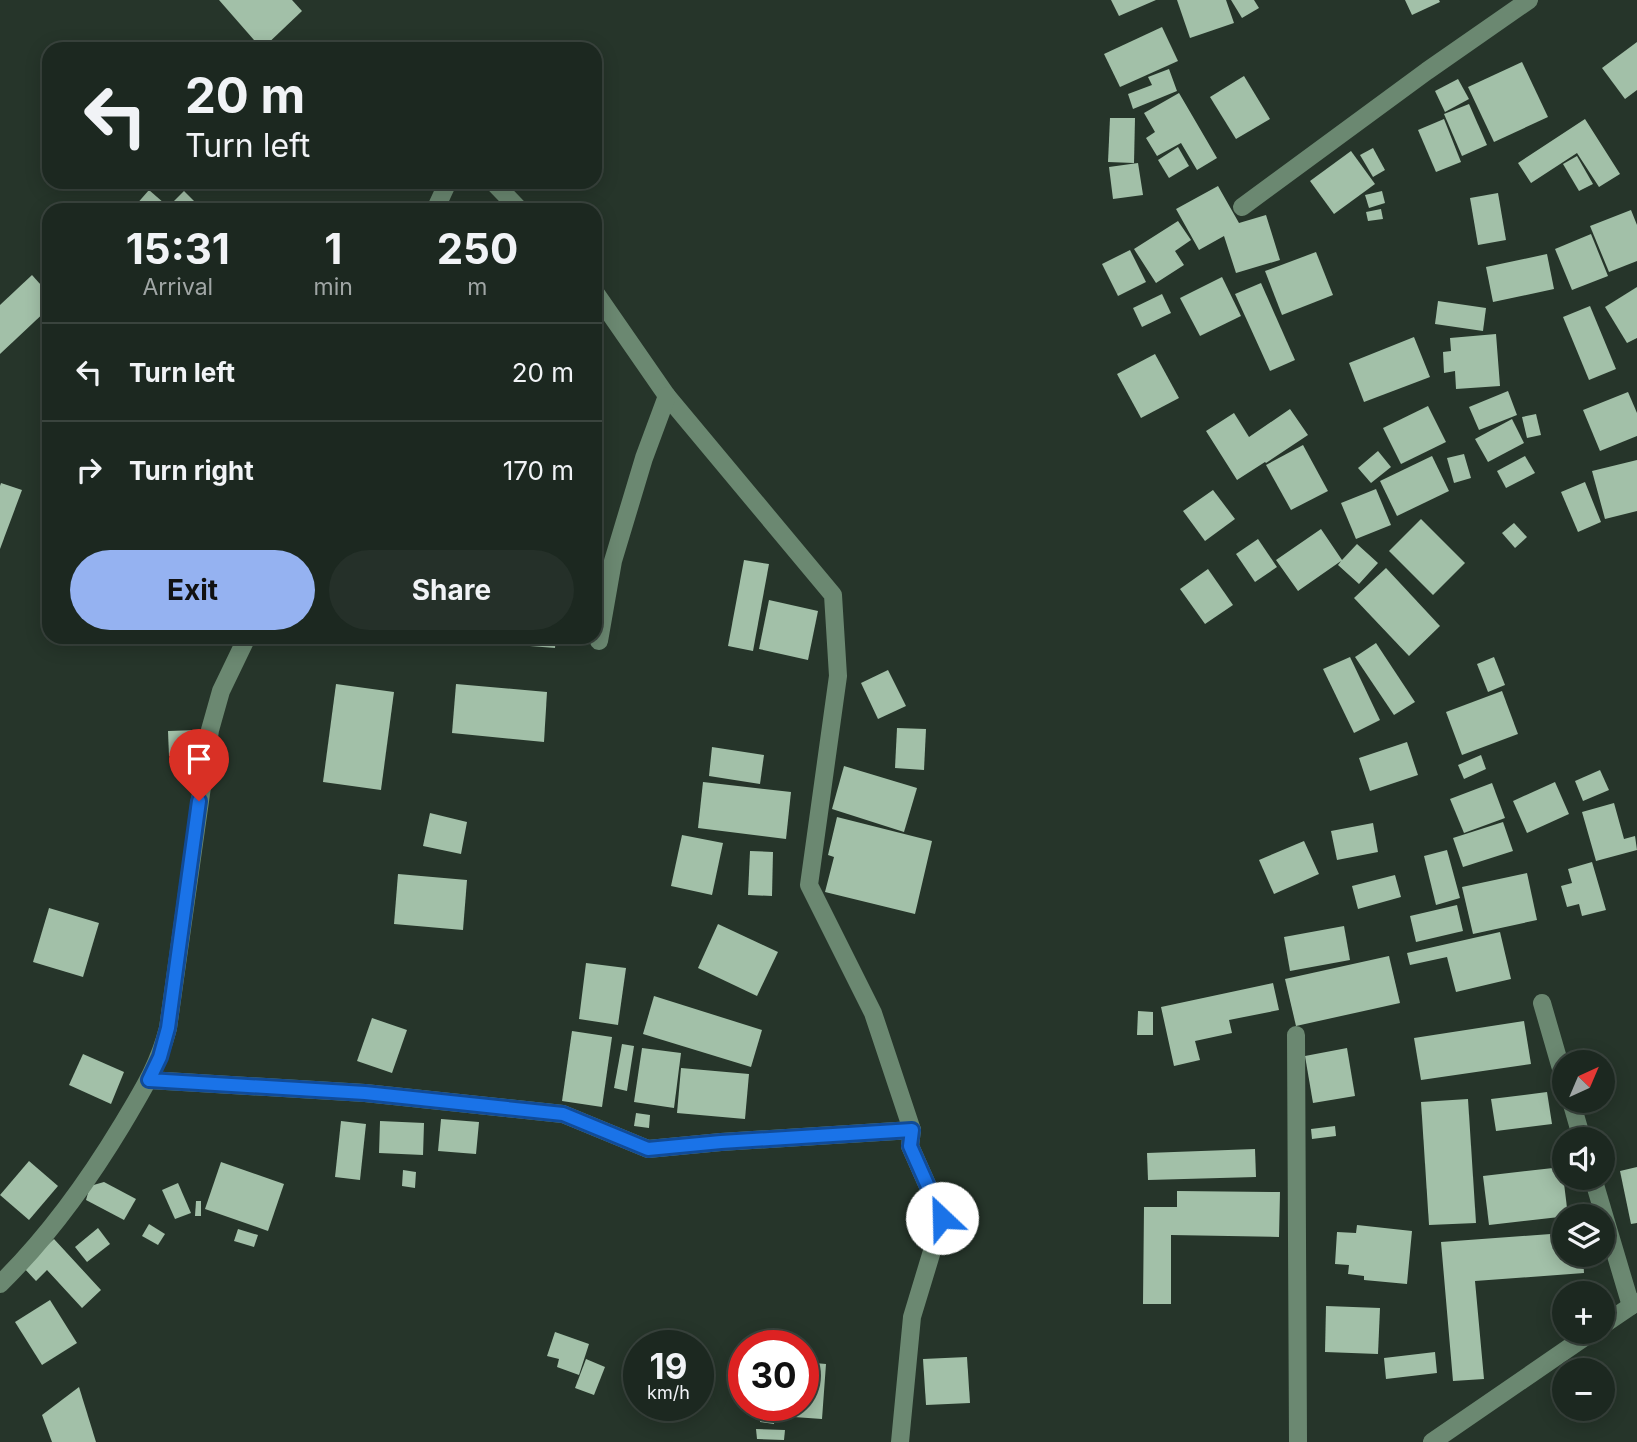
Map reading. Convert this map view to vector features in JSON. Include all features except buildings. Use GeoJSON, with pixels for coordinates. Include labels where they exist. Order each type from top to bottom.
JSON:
{"type":"FeatureCollection","features":[{"type":"Feature","properties":{"kind":"street"},"geometry":{"type":"LineString","coordinates":[[1242,207],[1529,0]]}},
{"type":"Feature","properties":{"kind":"street"},"geometry":{"type":"LineString","coordinates":[[500,189],[513,203]]}},
{"type":"Feature","properties":{"kind":"street"},"geometry":{"type":"LineString","coordinates":[[602,302],[667,396],[833,595],[838,676],[809,884],[873,1013],[912,1130],[910,1146],[942,1218],[912,1317],[900,1442]]}},
{"type":"Feature","properties":{"kind":"street"},"geometry":{"type":"LineString","coordinates":[[602,623],[613,561],[644,458],[667,396]]}},
{"type":"Feature","properties":{"kind":"street"},"geometry":{"type":"LineString","coordinates":[[0,1284],[58,1221],[106,1152],[160,1057],[168,1028],[210,730],[221,691],[244,644]]}},
{"type":"Feature","properties":{"kind":"street"},"geometry":{"type":"LineString","coordinates":[[1542,1003],[1556,1050]]}},
{"type":"Feature","properties":{"kind":"street"},"geometry":{"type":"LineString","coordinates":[[1296,1035],[1298,1442]]}},
{"type":"Feature","properties":{"kind":"street"},"geometry":{"type":"LineString","coordinates":[[149,1080],[365,1093],[563,1114],[648,1149],[912,1130]]}},
{"type":"Feature","properties":{"kind":"street"},"geometry":{"type":"LineString","coordinates":[[1597,1190],[1634,1304],[1615,1317]]}},
{"type":"Feature","properties":{"kind":"street"},"geometry":{"type":"LineString","coordinates":[[1432,1442],[1575,1344]]}},
{"type":"Feature","properties":{"kind":"route"},"geometry":{"type":"LineString","coordinates":[[199,801],[168,1028],[160,1057],[149,1080],[365,1093],[563,1114],[648,1149],[912,1130],[910,1146],[942,1218]]}}]}
